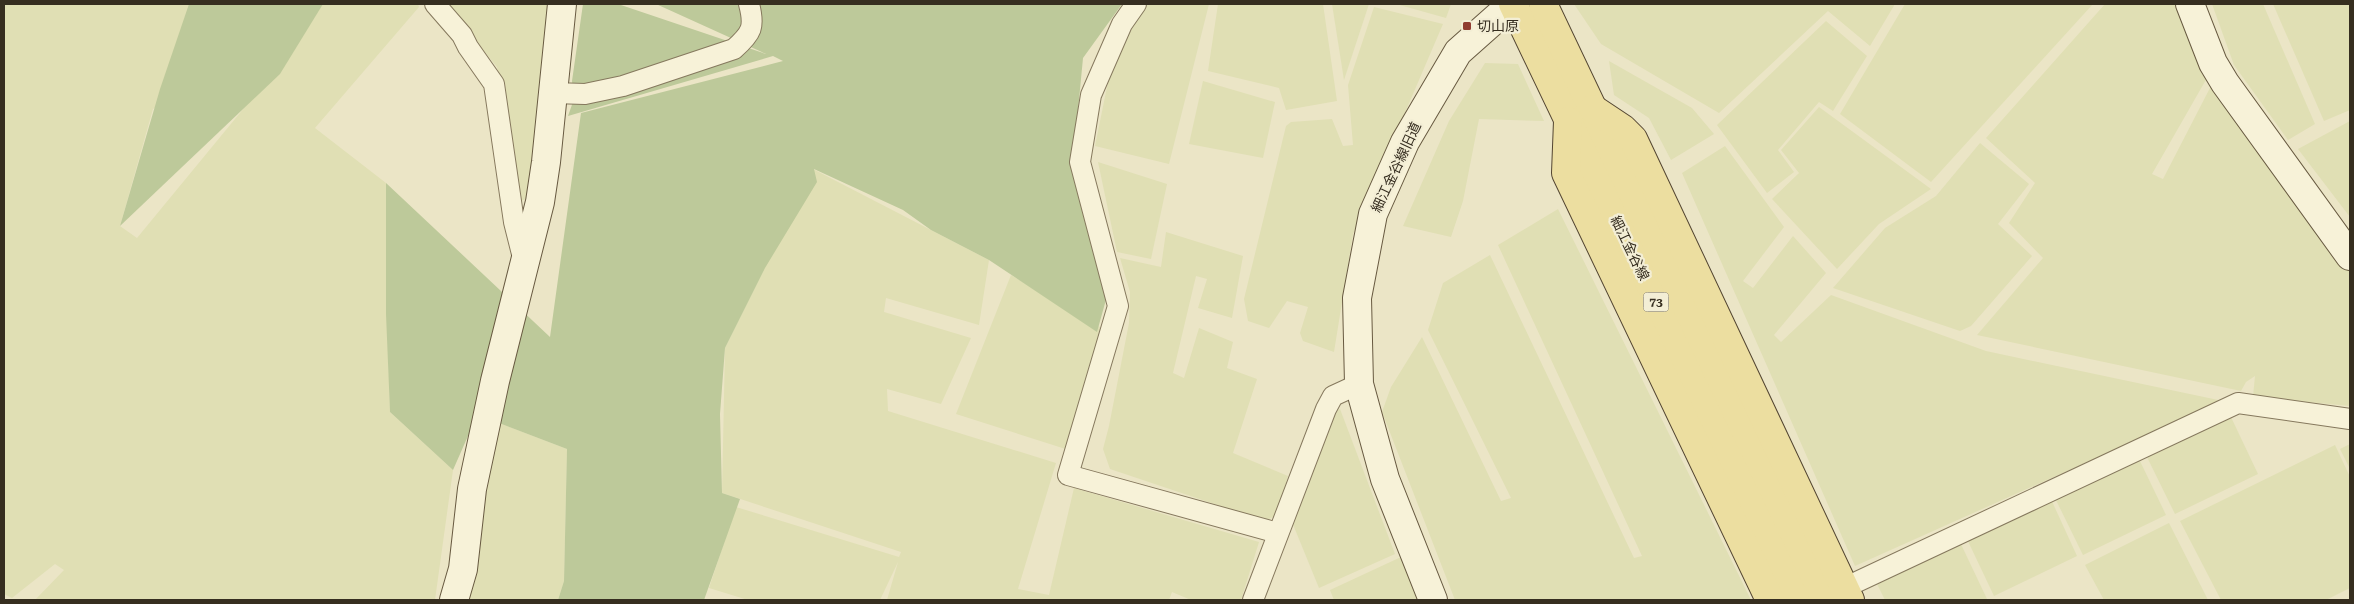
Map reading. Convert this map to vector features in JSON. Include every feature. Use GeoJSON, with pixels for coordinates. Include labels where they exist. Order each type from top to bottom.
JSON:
{"type":"FeatureCollection","features":[{"type":"Feature","properties":{"kind":"main road","name":"細江金谷線"},"geometry":{"type":"LineString","coordinates":[[1512,4],[1798,600]]}},
{"type":"Feature","properties":{"kind":"main road","name":"細江金谷線"},"geometry":{"type":"LineString","coordinates":[[1543,4],[1593,109],[1840,596]]}},
{"type":"Feature","properties":{"kind":"main road"},"geometry":{"type":"LineString","coordinates":[[1568,119],[1566,174],[1770,600]]}},
{"type":"Feature","properties":{"kind":"street"},"geometry":{"type":"LineString","coordinates":[[435,4],[462,35],[468,48],[494,84],[514,222],[524,262]]}},
{"type":"Feature","properties":{"kind":"street"},"geometry":{"type":"LineString","coordinates":[[454,600],[463,569],[472,489],[495,381],[540,202],[562,4]]}},
{"type":"Feature","properties":{"kind":"street"},"geometry":{"type":"LineString","coordinates":[[553,93],[585,94],[624,86],[734,49],[747,38],[754,22],[749,4]]}},
{"type":"Feature","properties":{"kind":"street"},"geometry":{"type":"LineString","coordinates":[[1136,4],[1122,24],[1091,95],[1080,162],[1118,306],[1068,475],[1278,533]]}},
{"type":"Feature","properties":{"kind":"street","name":"細江金谷線旧道"},"geometry":{"type":"LineString","coordinates":[[1433,600],[1385,479],[1359,384],[1357,298],[1373,214],[1405,142],[1458,52],[1512,4]]}},
{"type":"Feature","properties":{"kind":"street"},"geometry":{"type":"LineString","coordinates":[[2190,4],[2213,63],[2225,83],[2350,256]]}},
{"type":"Feature","properties":{"kind":"street"},"geometry":{"type":"LineString","coordinates":[[1252,600],[1330,402],[1339,391],[1359,384]]}},
{"type":"Feature","properties":{"kind":"street"},"geometry":{"type":"LineString","coordinates":[[1840,596],[2238,403],[2350,419]]}},
{"type":"Feature","properties":{"kind":"green space"},"geometry":{"type":"Polygon","coordinates":[[[4,4],[226,4],[188,87],[153,109],[120,226],[137,238],[244,108],[320,4],[418,4],[419,7],[315,128],[386,183],[386,285],[390,412],[453,470],[435,600],[35,600],[64,570],[55,564],[12,598],[4,594],[4,4]]]}},
{"type":"Feature","properties":{"kind":"green space"},"geometry":{"type":"Polygon","coordinates":[[[189,4],[323,4],[280,74],[120,226],[160,89],[189,4]]]}},
{"type":"Feature","properties":{"kind":"green space"},"geometry":{"type":"Polygon","coordinates":[[[445,4],[551,4],[530,198],[520,201],[497,67],[445,4]]]}},
{"type":"Feature","properties":{"kind":"green space"},"geometry":{"type":"Polygon","coordinates":[[[583,4],[618,4],[766,54],[656,4],[1122,4],[1083,58],[1074,152],[1107,296],[1097,332],[989,260],[931,230],[903,210],[814,169],[817,182],[765,268],[725,348],[720,414],[722,493],[740,499],[704,600],[558,600],[564,581],[567,449],[499,423],[475,420],[453,470],[390,412],[386,314],[386,183],[550,337],[581,113],[783,61],[773,56],[568,116],[574,99],[572,81],[583,4]]]}},
{"type":"Feature","properties":{"kind":"green space"},"geometry":{"type":"Polygon","coordinates":[[[1140,4],[1209,4],[1169,164],[1095,146],[1109,77],[1140,4]]]}},
{"type":"Feature","properties":{"kind":"green space"},"geometry":{"type":"Polygon","coordinates":[[[1218,4],[1323,4],[1337,101],[1286,110],[1279,88],[1208,71],[1218,4]]]}},
{"type":"Feature","properties":{"kind":"green space"},"geometry":{"type":"Polygon","coordinates":[[[1332,4],[1369,4],[1344,80],[1332,4]]]}},
{"type":"Feature","properties":{"kind":"green space"},"geometry":{"type":"Polygon","coordinates":[[[1396,4],[1451,4],[1446,18],[1396,4]]]}},
{"type":"Feature","properties":{"kind":"green space"},"geometry":{"type":"Polygon","coordinates":[[[1574,4],[1895,4],[1870,46],[1828,11],[1719,113],[1601,44],[1574,4]]]}},
{"type":"Feature","properties":{"kind":"green space"},"geometry":{"type":"Polygon","coordinates":[[[1905,4],[2093,4],[1931,182],[1840,114],[1905,4]]]}},
{"type":"Feature","properties":{"kind":"green space"},"geometry":{"type":"Polygon","coordinates":[[[2105,4],[2182,4],[2207,78],[2152,174],[2163,179],[2212,84],[2350,270],[2350,406],[2253,397],[2255,376],[2246,382],[2241,391],[1977,335],[2043,258],[2009,223],[2035,183],[1986,138],[2105,4]]]}},
{"type":"Feature","properties":{"kind":"green space"},"geometry":{"type":"Polygon","coordinates":[[[2212,4],[2263,4],[2315,124],[2288,140],[2234,65],[2212,4]]]}},
{"type":"Feature","properties":{"kind":"green space"},"geometry":{"type":"Polygon","coordinates":[[[2273,4],[2350,4],[2350,110],[2324,121],[2273,4]]]}},
{"type":"Feature","properties":{"kind":"green space"},"geometry":{"type":"Polygon","coordinates":[[[1374,7],[1443,24],[1353,234],[1334,352],[1303,341],[1300,333],[1308,307],[1287,301],[1269,328],[1248,321],[1244,299],[1286,126],[1291,122],[1332,119],[1343,146],[1353,145],[1348,85],[1374,7]]]}},
{"type":"Feature","properties":{"kind":"green space"},"geometry":{"type":"Polygon","coordinates":[[[1826,21],[1867,56],[1833,111],[1819,102],[1778,150],[1794,172],[1767,193],[1717,125],[1826,21]]]}},
{"type":"Feature","properties":{"kind":"green space"},"geometry":{"type":"Polygon","coordinates":[[[1609,61],[1692,108],[1714,134],[1671,160],[1649,118],[1614,95],[1609,61]]]}},
{"type":"Feature","properties":{"kind":"green space"},"geometry":{"type":"Polygon","coordinates":[[[1485,63],[1518,64],[1544,121],[1479,119],[1463,201],[1451,237],[1403,226],[1449,121],[1485,63]]]}},
{"type":"Feature","properties":{"kind":"green space"},"geometry":{"type":"Polygon","coordinates":[[[1203,81],[1275,102],[1263,158],[1189,144],[1203,81]]]}},
{"type":"Feature","properties":{"kind":"green space"},"geometry":{"type":"Polygon","coordinates":[[[1819,107],[1931,189],[1879,224],[1837,269],[1772,199],[1799,173],[1781,150],[1819,107]]]}},
{"type":"Feature","properties":{"kind":"green space"},"geometry":{"type":"Polygon","coordinates":[[[2350,121],[2350,217],[2298,149],[2350,121]]]}},
{"type":"Feature","properties":{"kind":"green space"},"geometry":{"type":"Polygon","coordinates":[[[1980,143],[2029,184],[1998,224],[2032,256],[1971,326],[1960,331],[1833,288],[1885,228],[1936,196],[1980,143]]]}},
{"type":"Feature","properties":{"kind":"green space"},"geometry":{"type":"Polygon","coordinates":[[[1725,146],[1784,227],[1743,281],[1753,288],[1793,236],[1826,273],[1774,335],[1781,342],[1831,295],[1986,351],[2223,401],[1855,566],[1682,173],[1725,146]]]}},
{"type":"Feature","properties":{"kind":"green space"},"geometry":{"type":"Polygon","coordinates":[[[1098,162],[1167,184],[1151,259],[1117,252],[1098,162]]]}},
{"type":"Feature","properties":{"kind":"green space"},"geometry":{"type":"Polygon","coordinates":[[[813,169],[989,260],[979,325],[886,298],[884,312],[971,338],[941,404],[887,389],[888,411],[1056,463],[1018,589],[1049,595],[1074,488],[1259,542],[1241,600],[1191,600],[1172,592],[1169,600],[887,600],[898,562],[880,600],[748,600],[709,588],[736,507],[899,557],[901,552],[722,493],[725,348],[813,169]]]}},
{"type":"Feature","properties":{"kind":"green space"},"geometry":{"type":"Polygon","coordinates":[[[1558,209],[1751,600],[1455,600],[1382,412],[1391,387],[1422,337],[1501,501],[1511,498],[1428,330],[1443,283],[1490,255],[1634,558],[1642,556],[1498,245],[1558,209]]]}},
{"type":"Feature","properties":{"kind":"green space"},"geometry":{"type":"Polygon","coordinates":[[[1166,232],[1243,256],[1232,318],[1198,308],[1207,279],[1196,276],[1173,373],[1184,378],[1199,328],[1233,342],[1227,368],[1257,379],[1233,453],[1288,476],[1277,515],[1265,521],[1110,469],[1103,449],[1129,323],[1130,292],[1120,258],[1161,267],[1166,232]]]}},
{"type":"Feature","properties":{"kind":"green space"},"geometry":{"type":"Polygon","coordinates":[[[1011,275],[1110,333],[1075,452],[956,414],[1011,275]]]}},
{"type":"Feature","properties":{"kind":"green space"},"geometry":{"type":"Polygon","coordinates":[[[1340,409],[1395,554],[1319,588],[1292,522],[1333,412],[1340,409]]]}},
{"type":"Feature","properties":{"kind":"green space"},"geometry":{"type":"Polygon","coordinates":[[[2230,415],[2258,474],[2175,514],[2146,455],[2230,415]]]}},
{"type":"Feature","properties":{"kind":"green space"},"geometry":{"type":"Polygon","coordinates":[[[499,423],[567,449],[564,581],[558,600],[444,600],[499,423]]]}},
{"type":"Feature","properties":{"kind":"green space"},"geometry":{"type":"Polygon","coordinates":[[[2350,444],[2350,469],[2340,449],[2350,444]]]}},
{"type":"Feature","properties":{"kind":"green space"},"geometry":{"type":"Polygon","coordinates":[[[2335,445],[2350,477],[2350,588],[2326,600],[2221,600],[2180,521],[2335,445]]]}},
{"type":"Feature","properties":{"kind":"green space"},"geometry":{"type":"Polygon","coordinates":[[[2138,457],[2166,515],[2083,555],[2054,496],[2138,457]]]}},
{"type":"Feature","properties":{"kind":"green space"},"geometry":{"type":"Polygon","coordinates":[[[2050,497],[2077,556],[1994,596],[1966,537],[2050,497]]]}},
{"type":"Feature","properties":{"kind":"green space"},"geometry":{"type":"Polygon","coordinates":[[[2169,523],[2208,600],[2104,600],[2085,565],[2169,523]]]}},
{"type":"Feature","properties":{"kind":"green space"},"geometry":{"type":"Polygon","coordinates":[[[1959,540],[1987,599],[1885,600],[1875,580],[1959,540]]]}},
{"type":"Feature","properties":{"kind":"green space"},"geometry":{"type":"Polygon","coordinates":[[[1401,557],[1418,600],[1334,600],[1330,590],[1401,557]]]}},
{"type":"Feature","properties":{"kind":"place","name":"切山原"},"geometry":{"type":"Point","coordinates":[1467,26]}}]}
